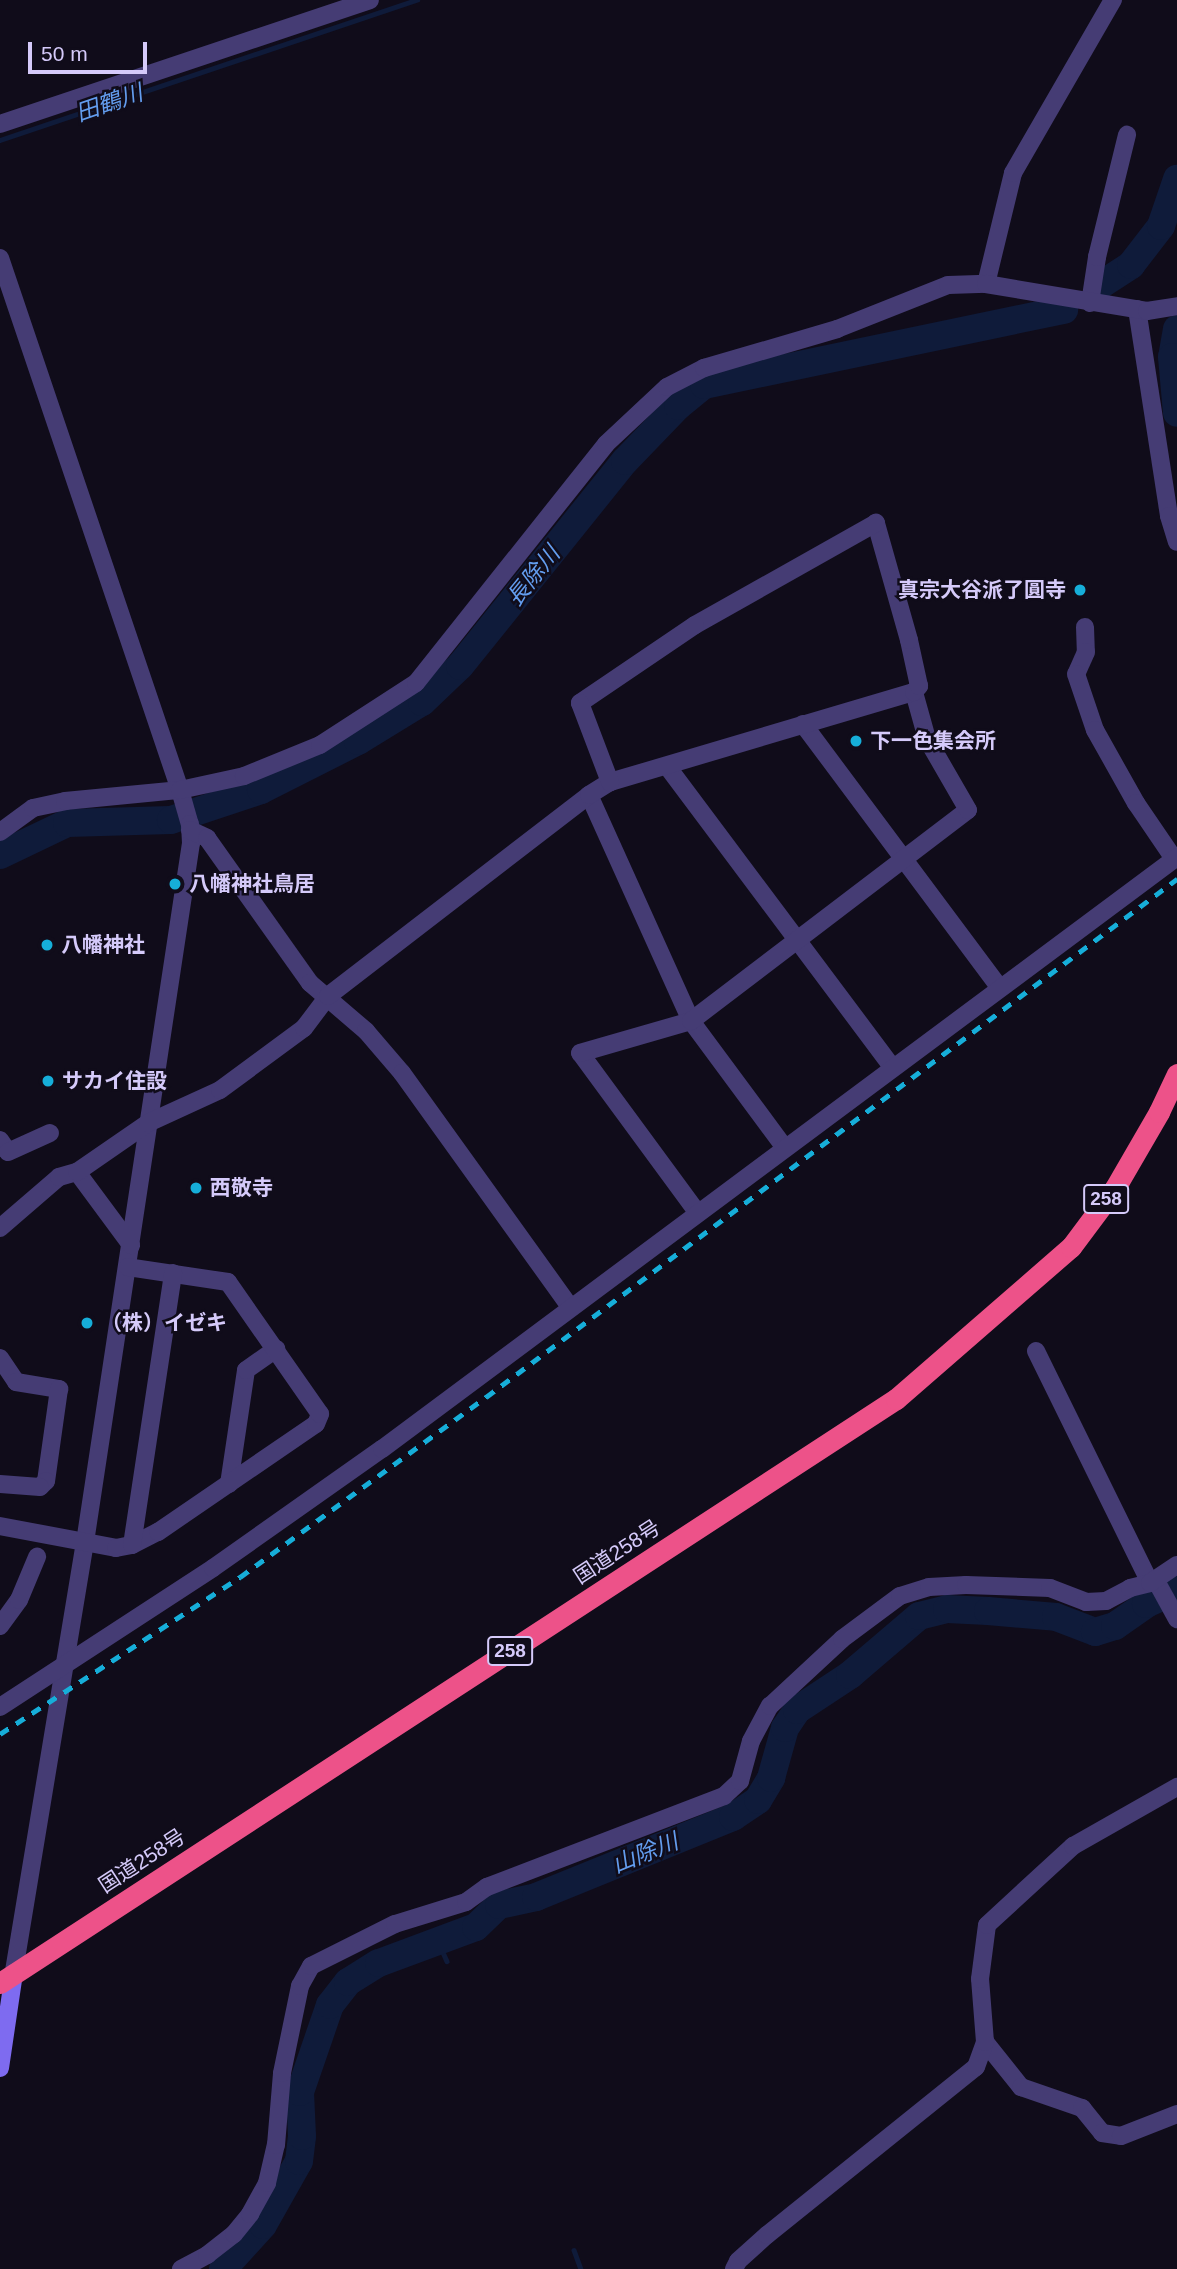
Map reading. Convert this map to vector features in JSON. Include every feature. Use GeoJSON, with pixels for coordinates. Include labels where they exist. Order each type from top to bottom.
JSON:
{"type":"FeatureCollection","features":[{"type":"Feature","properties":{"kind":"highway","name":"国道258号"},"geometry":{"type":"LineString","coordinates":[[7,1978],[896,1399],[1071,1247],[1115,1188],[1159,1112],[1177,1074]]}},
{"type":"Feature","properties":{"kind":"street"},"geometry":{"type":"LineString","coordinates":[[0,124],[370,0]]}},
{"type":"Feature","properties":{"kind":"street"},"geometry":{"type":"LineString","coordinates":[[986,284],[1013,173],[1113,0]]}},
{"type":"Feature","properties":{"kind":"street"},"geometry":{"type":"LineString","coordinates":[[1090,303],[1097,257],[1127,135]]}},
{"type":"Feature","properties":{"kind":"street"},"geometry":{"type":"LineString","coordinates":[[0,258],[190,827],[186,881],[85,1542],[7,1978],[0,2068]]}},
{"type":"Feature","properties":{"kind":"street"},"geometry":{"type":"LineString","coordinates":[[0,832],[33,808],[65,801],[181,796],[244,776],[320,745],[416,682],[606,444],[667,387],[705,368],[837,328],[948,285],[986,284],[1142,310],[1177,306]]}},
{"type":"Feature","properties":{"kind":"street"},"geometry":{"type":"LineString","coordinates":[[1142,310],[1169,516],[1177,542]]}},
{"type":"Feature","properties":{"kind":"street"},"geometry":{"type":"LineString","coordinates":[[0,1228],[59,1177],[77,1172],[148,1123],[220,1090],[304,1028],[328,996],[589,795],[610,782],[914,692],[919,686],[909,640],[876,523],[695,625],[580,703],[610,782]]}},
{"type":"Feature","properties":{"kind":"street"},"geometry":{"type":"LineString","coordinates":[[0,1707],[213,1568],[371,1457],[1175,858],[1136,803],[1095,730],[1076,674],[1086,652],[1085,627]]}},
{"type":"Feature","properties":{"kind":"street"},"geometry":{"type":"LineString","coordinates":[[697,1212],[580,1053],[691,1021],[968,810],[928,739],[914,692]]}},
{"type":"Feature","properties":{"kind":"street"},"geometry":{"type":"LineString","coordinates":[[803,724],[999,987]]}},
{"type":"Feature","properties":{"kind":"street"},"geometry":{"type":"LineString","coordinates":[[667,766],[892,1067]]}},
{"type":"Feature","properties":{"kind":"street"},"geometry":{"type":"LineString","coordinates":[[589,795],[691,1021],[785,1148]]}},
{"type":"Feature","properties":{"kind":"street"},"geometry":{"type":"LineString","coordinates":[[190,827],[207,838],[310,983],[366,1031],[402,1073],[572,1308]]}},
{"type":"Feature","properties":{"kind":"street"},"geometry":{"type":"LineString","coordinates":[[0,1140],[8,1153],[50,1133]]}},
{"type":"Feature","properties":{"kind":"street"},"geometry":{"type":"LineString","coordinates":[[77,1172],[131,1245]]}},
{"type":"Feature","properties":{"kind":"street"},"geometry":{"type":"LineString","coordinates":[[0,1527],[116,1548],[132,1545],[229,1484],[316,1424],[320,1413],[228,1282],[128,1267]]}},
{"type":"Feature","properties":{"kind":"street"},"geometry":{"type":"LineString","coordinates":[[132,1545],[173,1273]]}},
{"type":"Feature","properties":{"kind":"street"},"geometry":{"type":"LineString","coordinates":[[229,1484],[246,1370],[276,1349]]}},
{"type":"Feature","properties":{"kind":"street"},"geometry":{"type":"LineString","coordinates":[[1035,1351],[1152,1581],[1175,1614]]}},
{"type":"Feature","properties":{"kind":"street"},"geometry":{"type":"LineString","coordinates":[[0,1358],[16,1382],[59,1389],[46,1481],[40,1487],[0,1484]]}},
{"type":"Feature","properties":{"kind":"street"},"geometry":{"type":"LineString","coordinates":[[1,1624],[19,1600],[37,1557]]}},
{"type":"Feature","properties":{"kind":"street"},"geometry":{"type":"LineString","coordinates":[[181,2269],[207,2255],[234,2234],[250,2214],[267,2183],[276,2145],[282,2073],[300,1986],[311,1966],[396,1924],[466,1902],[487,1887],[724,1796],[740,1781],[751,1741],[770,1706],[824,1654],[878,1609],[900,1596],[929,1587],[966,1585],[1050,1588],[1086,1602],[1106,1601],[1152,1581],[1177,1565]]}},
{"type":"Feature","properties":{"kind":"street"},"geometry":{"type":"LineString","coordinates":[[734,2269],[738,2261],[767,2235],[976,2067],[985,2042],[980,1979],[987,1925],[1073,1846],[1177,1787]]}},
{"type":"Feature","properties":{"kind":"street"},"geometry":{"type":"LineString","coordinates":[[985,2042],[1021,2087],[1082,2108],[1102,2133],[1121,2136],[1177,2114]]}},
{"type":"Feature","properties":{"kind":"waterway","name":"田鶴川"},"geometry":{"type":"LineString","coordinates":[[0,140],[417,0]]}},
{"type":"Feature","properties":{"kind":"waterway","name":"長除川"},"geometry":{"type":"LineString","coordinates":[[1102,284],[1131,265],[1161,226],[1177,179]]}},
{"type":"Feature","properties":{"kind":"waterway","name":"長除川"},"geometry":{"type":"LineString","coordinates":[[0,855],[67,823],[171,820],[261,790],[358,741],[422,702],[460,666],[625,461],[678,406],[704,385],[1064,310]]}},
{"type":"Feature","properties":{"kind":"waterway","name":"山除川"},"geometry":{"type":"LineString","coordinates":[[1177,329],[1172,357],[1177,413]]}},
{"type":"Feature","properties":{"kind":"waterway","name":"山除川"},"geometry":{"type":"LineString","coordinates":[[223,2269],[263,2225],[299,2161],[302,2136],[300,2092],[330,2005],[348,1982],[379,1963],[476,1927],[499,1905],[536,1897],[733,1817],[758,1800],[771,1778],[785,1728],[797,1710],[850,1675],[919,1616],[947,1609],[1056,1617],[1095,1632],[1115,1626],[1146,1604],[1177,1590]]}},
{"type":"Feature","properties":{"kind":"waterway"},"geometry":{"type":"LineString","coordinates":[[438,1941],[447,1961]]}},
{"type":"Feature","properties":{"kind":"waterway"},"geometry":{"type":"LineString","coordinates":[[574,2250],[581,2269]]}},
{"type":"Feature","properties":{"kind":"railway"},"geometry":{"type":"LineString","coordinates":[[0,1734],[240,1577],[486,1397],[1177,879]]}},
{"type":"Feature","properties":{"kind":"place","name":"真宗大谷派了圓寺"},"geometry":{"type":"Point","coordinates":[1080,590]}},
{"type":"Feature","properties":{"kind":"place","name":"下一色集会所"},"geometry":{"type":"Point","coordinates":[856,741]}},
{"type":"Feature","properties":{"kind":"place","name":"八幡神社鳥居"},"geometry":{"type":"Point","coordinates":[175,884]}},
{"type":"Feature","properties":{"kind":"place","name":"八幡神社"},"geometry":{"type":"Point","coordinates":[47,945]}},
{"type":"Feature","properties":{"kind":"place","name":"サカイ住設"},"geometry":{"type":"Point","coordinates":[48,1081]}},
{"type":"Feature","properties":{"kind":"place","name":"西敬寺"},"geometry":{"type":"Point","coordinates":[196,1188]}},
{"type":"Feature","properties":{"kind":"place","name":"（株）イゼキ"},"geometry":{"type":"Point","coordinates":[87,1323]}}]}
